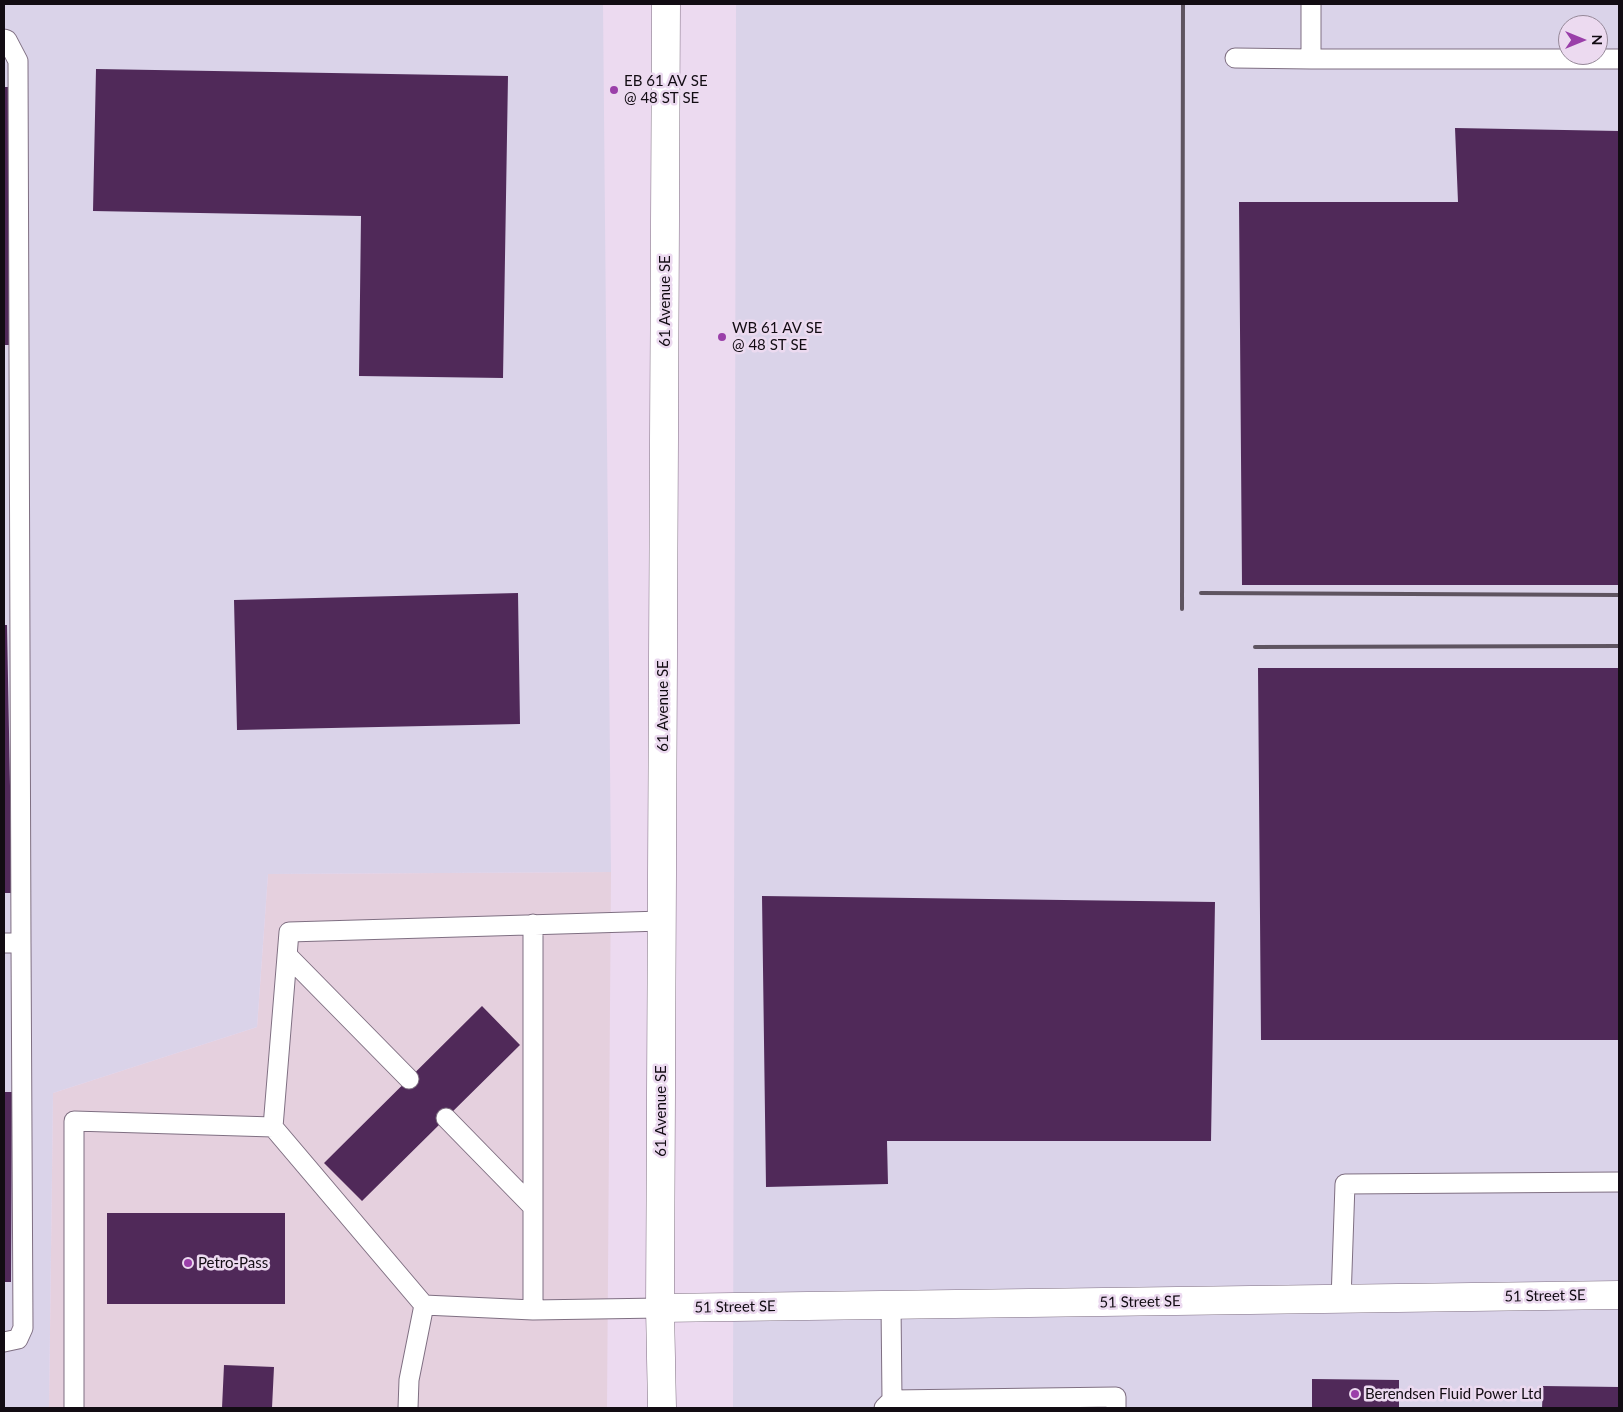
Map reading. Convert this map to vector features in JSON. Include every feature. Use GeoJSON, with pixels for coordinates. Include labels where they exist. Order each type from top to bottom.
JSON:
{"type":"FeatureCollection","features":[{"type":"Feature","properties":{"kind":"street","name":"61 Avenue SE"},"geometry":{"type":"LineString","coordinates":[[662,1408],[660,1308],[666,4]]}},
{"type":"Feature","properties":{"kind":"street","name":"51 Street SE"},"geometry":{"type":"LineString","coordinates":[[660,1308],[1619,1295]]}},
{"type":"Feature","properties":{"kind":"lane"},"geometry":{"type":"LineString","coordinates":[[1311,58],[1312,4]]}},
{"type":"Feature","properties":{"kind":"lane"},"geometry":{"type":"LineString","coordinates":[[4,39],[8,40],[18,60],[11,487],[12,1033],[23,1328],[18,1339],[4,1342]]}},
{"type":"Feature","properties":{"kind":"lane"},"geometry":{"type":"LineString","coordinates":[[1235,58],[1619,59]]}},
{"type":"Feature","properties":{"kind":"lane"},"geometry":{"type":"LineString","coordinates":[[660,1308],[533,1310],[424,1305],[273,1127],[289,932],[662,921]]}},
{"type":"Feature","properties":{"kind":"lane"},"geometry":{"type":"LineString","coordinates":[[533,924],[533,1310]]}},
{"type":"Feature","properties":{"kind":"lane"},"geometry":{"type":"LineString","coordinates":[[287,955],[409,1078]]}},
{"type":"Feature","properties":{"kind":"lane"},"geometry":{"type":"LineString","coordinates":[[446,1118],[533,1208]]}},
{"type":"Feature","properties":{"kind":"lane"},"geometry":{"type":"LineString","coordinates":[[74,1408],[74,1121],[273,1127]]}},
{"type":"Feature","properties":{"kind":"lane"},"geometry":{"type":"LineString","coordinates":[[1342,1300],[1345,1184],[1619,1182]]}},
{"type":"Feature","properties":{"kind":"lane"},"geometry":{"type":"LineString","coordinates":[[408,1408],[409,1380],[424,1305]]}},
{"type":"Feature","properties":{"kind":"lane"},"geometry":{"type":"LineString","coordinates":[[891,1305],[888,1404],[1116,1397],[1116,1408]]}},
{"type":"Feature","properties":{"kind":"shaded area"},"geometry":{"type":"Polygon","coordinates":[[[4,4],[603,4],[611,872],[268,874],[257,1027],[53,1093],[49,1408],[4,1408],[4,4]]]}},
{"type":"Feature","properties":{"kind":"shaded area"},"geometry":{"type":"Polygon","coordinates":[[[736,4],[1619,4],[1619,1408],[733,1408],[736,4]]]}},
{"type":"Feature","properties":{"kind":"shaded area"},"geometry":{"type":"Polygon","coordinates":[[[611,872],[607,1408],[49,1408],[53,1093],[257,1027],[268,874],[611,872]]]}},
{"type":"Feature","properties":{"kind":"building"},"geometry":{"type":"Polygon","coordinates":[[[96,69],[508,76],[503,378],[359,376],[361,216],[93,211],[96,69]]]}},
{"type":"Feature","properties":{"kind":"building"},"geometry":{"type":"Polygon","coordinates":[[[4,87],[14,87],[16,345],[4,345],[4,87]]]}},
{"type":"Feature","properties":{"kind":"building"},"geometry":{"type":"Polygon","coordinates":[[[1455,128],[1619,131],[1619,585],[1242,585],[1239,202],[1458,202],[1455,128]]]}},
{"type":"Feature","properties":{"kind":"building"},"geometry":{"type":"Polygon","coordinates":[[[518,593],[520,724],[237,730],[234,600],[518,593]]]}},
{"type":"Feature","properties":{"kind":"building"},"geometry":{"type":"Polygon","coordinates":[[[4,625],[7,625],[12,893],[4,893],[4,625]]]}},
{"type":"Feature","properties":{"kind":"building"},"geometry":{"type":"Polygon","coordinates":[[[1258,668],[1619,668],[1619,1040],[1261,1040],[1258,668]]]}},
{"type":"Feature","properties":{"kind":"building"},"geometry":{"type":"Polygon","coordinates":[[[762,896],[1215,902],[1211,1141],[887,1141],[888,1184],[766,1187],[762,896]]]}},
{"type":"Feature","properties":{"kind":"building"},"geometry":{"type":"Polygon","coordinates":[[[482,1006],[520,1045],[362,1201],[324,1163],[482,1006]]]}},
{"type":"Feature","properties":{"kind":"building"},"geometry":{"type":"Polygon","coordinates":[[[4,1092],[12,1092],[11,1282],[4,1282],[4,1092]]]}},
{"type":"Feature","properties":{"kind":"building"},"geometry":{"type":"Polygon","coordinates":[[[107,1213],[285,1213],[285,1304],[107,1304],[107,1213]]]}},
{"type":"Feature","properties":{"kind":"building"},"geometry":{"type":"Polygon","coordinates":[[[224,1365],[274,1367],[272,1408],[222,1408],[224,1365]]]}},
{"type":"Feature","properties":{"kind":"building","name":"Berendsen Fluid Power Ltd"},"geometry":{"type":"Polygon","coordinates":[[[1312,1379],[1399,1380],[1399,1408],[1312,1408],[1312,1379]]]}},
{"type":"Feature","properties":{"kind":"building"},"geometry":{"type":"Polygon","coordinates":[[[1543,1386],[1619,1387],[1619,1408],[1542,1408],[1543,1386]]]}},
{"type":"Feature","properties":{"kind":"railway"},"geometry":{"type":"LineString","coordinates":[[1182,609],[1183,4]]}},
{"type":"Feature","properties":{"kind":"railway"},"geometry":{"type":"LineString","coordinates":[[1201,593],[1619,595]]}},
{"type":"Feature","properties":{"kind":"railway"},"geometry":{"type":"LineString","coordinates":[[1255,647],[1619,646]]}},
{"type":"Feature","properties":{"kind":"place","name":"EB 61 AV SE @ 48 ST SE"},"geometry":{"type":"Point","coordinates":[614,90]}},
{"type":"Feature","properties":{"kind":"place","name":"WB 61 AV SE @ 48 ST SE"},"geometry":{"type":"Point","coordinates":[722,337]}},
{"type":"Feature","properties":{"kind":"place","name":"Petro-Pass"},"geometry":{"type":"Point","coordinates":[188,1263]}},
{"type":"Feature","properties":{"kind":"place","name":"Berendsen Fluid Power Ltd"},"geometry":{"type":"Point","coordinates":[1355,1394]}}]}
